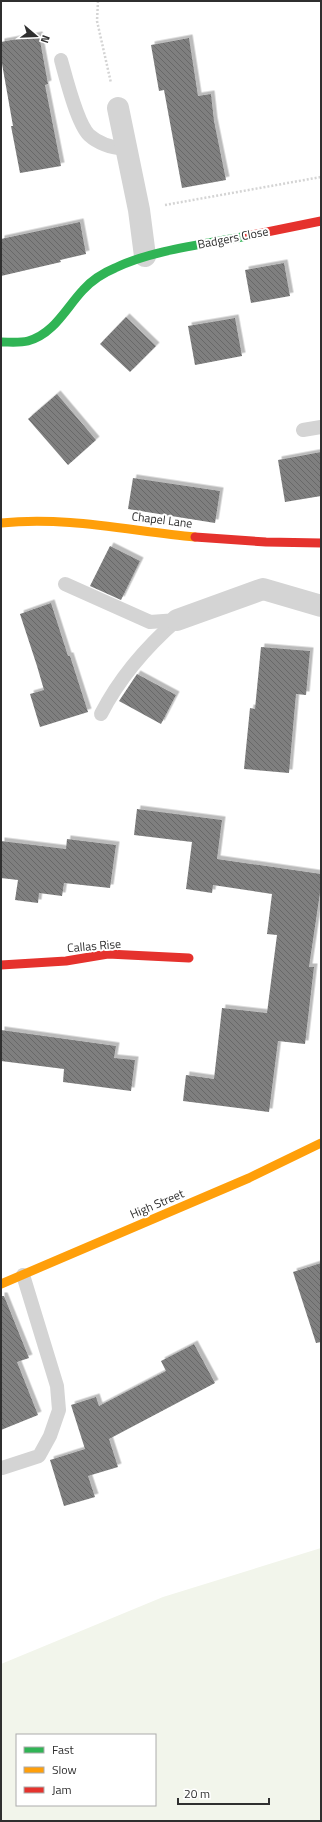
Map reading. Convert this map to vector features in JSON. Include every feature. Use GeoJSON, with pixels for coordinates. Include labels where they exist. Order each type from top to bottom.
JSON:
{"type":"FeatureCollection","features":[{"type":"Feature","properties":{"kind":"street"},"geometry":{"type":"LineString","coordinates":[[118,108],[139,210],[145,256]]}},
{"type":"Feature","properties":{"kind":"street","name":"Badgers Close"},"geometry":{"type":"LineString","coordinates":[[1,342],[27,341],[46,332],[91,282],[128,261],[145,256],[321,221]]}},
{"type":"Feature","properties":{"kind":"street","name":"Chapel Lane"},"geometry":{"type":"LineString","coordinates":[[1,524],[45,521],[101,525],[238,541],[321,544]]}},
{"type":"Feature","properties":{"kind":"street"},"geometry":{"type":"LineString","coordinates":[[177,620],[263,589],[321,606]]}},
{"type":"Feature","properties":{"kind":"street","name":"Callas Rise"},"geometry":{"type":"LineString","coordinates":[[1,965],[66,961],[108,954],[189,958]]}},
{"type":"Feature","properties":{"kind":"street","name":"High Street"},"geometry":{"type":"LineString","coordinates":[[1,1284],[249,1178],[321,1143]]}},
{"type":"Feature","properties":{"kind":"lane"},"geometry":{"type":"LineString","coordinates":[[61,60],[78,115],[88,134],[107,146],[126,148]]}},
{"type":"Feature","properties":{"kind":"lane"},"geometry":{"type":"LineString","coordinates":[[303,430],[321,427]]}},
{"type":"Feature","properties":{"kind":"lane"},"geometry":{"type":"LineString","coordinates":[[65,584],[150,622],[177,620]]}},
{"type":"Feature","properties":{"kind":"lane"},"geometry":{"type":"LineString","coordinates":[[100,714],[125,673],[140,655],[177,620]]}},
{"type":"Feature","properties":{"kind":"lane"},"geometry":{"type":"LineString","coordinates":[[2,1468],[39,1456],[50,1436],[59,1410],[57,1386],[22,1275]]}},
{"type":"Feature","properties":{"kind":"path"},"geometry":{"type":"LineString","coordinates":[[98,1],[97,21],[118,108]]}},
{"type":"Feature","properties":{"kind":"path"},"geometry":{"type":"LineString","coordinates":[[139,210],[321,176]]}},
{"type":"Feature","properties":{"kind":"shaded area"},"geometry":{"type":"Polygon","coordinates":[[[321,1548],[321,1821],[1,1821],[1,1664],[163,1597],[321,1548]]]}},
{"type":"Feature","properties":{"kind":"building"},"geometry":{"type":"Polygon","coordinates":[[[39,35],[48,84],[45,85],[61,166],[20,173],[11,126],[13,126],[1,58],[1,42],[39,35]]]}},
{"type":"Feature","properties":{"kind":"building"},"geometry":{"type":"Polygon","coordinates":[[[189,38],[198,96],[211,94],[214,121],[226,180],[182,188],[164,90],[159,91],[151,45],[189,38]]]}},
{"type":"Feature","properties":{"kind":"building"},"geometry":{"type":"Polygon","coordinates":[[[80,222],[86,254],[60,260],[61,262],[1,276],[1,239],[80,222]]]}},
{"type":"Feature","properties":{"kind":"building"},"geometry":{"type":"Polygon","coordinates":[[[284,263],[290,296],[251,303],[245,270],[284,263]]]}},
{"type":"Feature","properties":{"kind":"building"},"geometry":{"type":"Polygon","coordinates":[[[126,317],[156,346],[130,372],[100,344],[126,317]]]}},
{"type":"Feature","properties":{"kind":"building"},"geometry":{"type":"Polygon","coordinates":[[[235,318],[242,356],[195,365],[188,326],[235,318]]]}},
{"type":"Feature","properties":{"kind":"building"},"geometry":{"type":"Polygon","coordinates":[[[57,394],[96,440],[68,465],[28,419],[57,394]]]}},
{"type":"Feature","properties":{"kind":"building"},"geometry":{"type":"Polygon","coordinates":[[[321,452],[321,496],[285,502],[278,460],[321,452]]]}},
{"type":"Feature","properties":{"kind":"building"},"geometry":{"type":"Polygon","coordinates":[[[133,478],[220,491],[215,523],[128,509],[133,478]]]}},
{"type":"Feature","properties":{"kind":"building"},"geometry":{"type":"Polygon","coordinates":[[[110,546],[140,561],[121,600],[90,586],[110,546]]]}},
{"type":"Feature","properties":{"kind":"building"},"geometry":{"type":"Polygon","coordinates":[[[51,603],[88,712],[40,727],[30,694],[44,690],[20,614],[51,603]]]}},
{"type":"Feature","properties":{"kind":"building"},"geometry":{"type":"Polygon","coordinates":[[[261,647],[310,651],[306,695],[296,694],[289,773],[244,769],[250,708],[255,709],[261,647]]]}},
{"type":"Feature","properties":{"kind":"building"},"geometry":{"type":"Polygon","coordinates":[[[137,674],[176,695],[161,724],[119,701],[137,674]]]}},
{"type":"Feature","properties":{"kind":"building"},"geometry":{"type":"Polygon","coordinates":[[[137,809],[222,820],[217,859],[321,874],[321,886],[309,967],[314,967],[305,1044],[278,1041],[269,1112],[183,1101],[186,1075],[214,1079],[222,1008],[267,1013],[277,935],[267,934],[272,894],[213,885],[212,893],[186,889],[192,842],[134,835],[137,809]]]}},
{"type":"Feature","properties":{"kind":"building"},"geometry":{"type":"Polygon","coordinates":[[[67,839],[116,845],[110,888],[64,883],[62,896],[39,893],[38,903],[15,900],[18,880],[1,878],[1,841],[66,849],[67,839]]]}},
{"type":"Feature","properties":{"kind":"building"},"geometry":{"type":"Polygon","coordinates":[[[1,1030],[116,1046],[114,1058],[135,1060],[131,1091],[63,1082],[64,1069],[1,1061],[1,1030]]]}},
{"type":"Feature","properties":{"kind":"building"},"geometry":{"type":"Polygon","coordinates":[[[321,1263],[321,1342],[316,1343],[293,1272],[321,1263]]]}},
{"type":"Feature","properties":{"kind":"building"},"geometry":{"type":"Polygon","coordinates":[[[1,1296],[4,1296],[29,1358],[17,1362],[38,1415],[1,1430],[1,1296]]]}},
{"type":"Feature","properties":{"kind":"building"},"geometry":{"type":"Polygon","coordinates":[[[194,1344],[215,1383],[109,1439],[118,1467],[88,1476],[95,1497],[64,1506],[50,1460],[85,1449],[71,1405],[96,1397],[99,1406],[166,1371],[161,1361],[194,1344]]]}},
{"type":"Feature","properties":{"kind":"traffic: fast"},"geometry":{"type":"LineString","coordinates":[[1,342],[28,341],[45,333],[59,320],[86,286],[106,272],[115,268],[162,252],[247,236]]}},
{"type":"Feature","properties":{"kind":"traffic: slow"},"geometry":{"type":"LineString","coordinates":[[1,523],[50,521],[98,525],[195,537]]}},
{"type":"Feature","properties":{"kind":"traffic: slow"},"geometry":{"type":"LineString","coordinates":[[1,1284],[249,1178],[321,1143]]}},
{"type":"Feature","properties":{"kind":"traffic: jam"},"geometry":{"type":"LineString","coordinates":[[247,236],[321,221]]}},
{"type":"Feature","properties":{"kind":"traffic: jam"},"geometry":{"type":"LineString","coordinates":[[195,537],[266,542],[321,543]]}},
{"type":"Feature","properties":{"kind":"traffic: jam"},"geometry":{"type":"LineString","coordinates":[[1,965],[66,961],[108,954],[189,958]]}}]}
